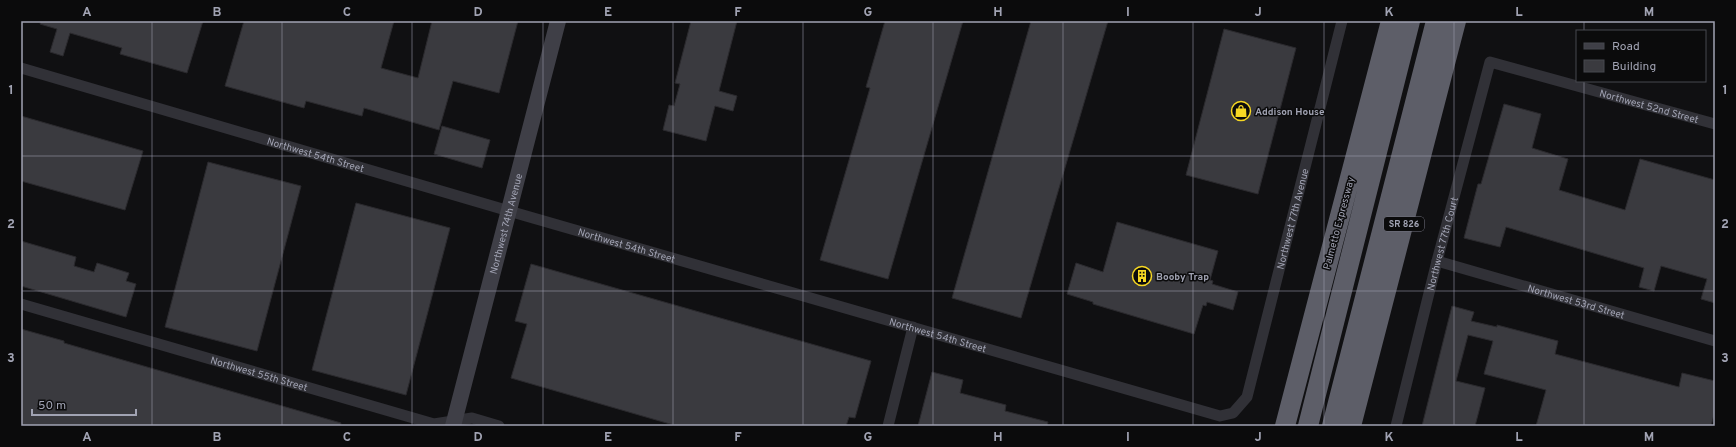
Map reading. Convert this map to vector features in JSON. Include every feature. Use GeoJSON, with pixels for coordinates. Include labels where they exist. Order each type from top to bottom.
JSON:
{"type":"FeatureCollection","features":[{"type":"Feature","properties":{"kind":"highway","name":"Palmetto Expressway"},"geometry":{"type":"LineString","coordinates":[[1285,426],[1391,21]]}},
{"type":"Feature","properties":{"kind":"highway"},"geometry":{"type":"LineString","coordinates":[[1308,426],[1410,21]]}},
{"type":"Feature","properties":{"kind":"highway"},"geometry":{"type":"LineString","coordinates":[[1332,426],[1436,21]]}},
{"type":"Feature","properties":{"kind":"highway","name":"SR 826"},"geometry":{"type":"LineString","coordinates":[[1351,426],[1456,21]]}},
{"type":"Feature","properties":{"kind":"street","name":"Northwest 74th Avenue"},"geometry":{"type":"LineString","coordinates":[[454,424],[558,21]]}},
{"type":"Feature","properties":{"kind":"street","name":"Northwest 77th Avenue"},"geometry":{"type":"LineString","coordinates":[[1233,413],[1247,397],[1341,21]]}},
{"type":"Feature","properties":{"kind":"street","name":"Northwest 52nd Street"},"geometry":{"type":"LineString","coordinates":[[1490,62],[1715,124]]}},
{"type":"Feature","properties":{"kind":"street","name":"Northwest 77th Court"},"geometry":{"type":"LineString","coordinates":[[1396,426],[1437,261],[1490,62]]}},
{"type":"Feature","properties":{"kind":"street","name":"Northwest 54th Street"},"geometry":{"type":"LineString","coordinates":[[21,68],[509,211],[1220,416],[1233,413]]}},
{"type":"Feature","properties":{"kind":"street","name":"Northwest 53rd Street"},"geometry":{"type":"LineString","coordinates":[[1437,261],[1715,341]]}},
{"type":"Feature","properties":{"kind":"street","name":"Northwest 55th Street"},"geometry":{"type":"LineString","coordinates":[[21,304],[434,424],[454,424],[472,418],[498,426]]}},
{"type":"Feature","properties":{"kind":"street"},"geometry":{"type":"LineString","coordinates":[[888,426],[913,327]]}},
{"type":"Feature","properties":{"kind":"building"},"geometry":{"type":"Polygon","coordinates":[[[41,21],[203,21],[187,73],[120,54],[122,48],[70,33],[63,56],[50,52],[57,29],[40,24],[41,21]]]}},
{"type":"Feature","properties":{"kind":"building"},"geometry":{"type":"Polygon","coordinates":[[[244,21],[394,21],[381,68],[418,78],[432,21],[518,21],[499,93],[453,81],[439,130],[364,108],[362,116],[306,101],[304,108],[225,86],[244,21]]]}},
{"type":"Feature","properties":{"kind":"building"},"geometry":{"type":"Polygon","coordinates":[[[691,21],[737,21],[719,91],[737,96],[733,111],[715,106],[706,141],[663,130],[669,105],[674,106],[680,84],[675,83],[691,21]]]}},
{"type":"Feature","properties":{"kind":"building"},"geometry":{"type":"Polygon","coordinates":[[[885,21],[963,21],[888,279],[820,260],[870,88],[866,87],[885,21]]]}},
{"type":"Feature","properties":{"kind":"building"},"geometry":{"type":"Polygon","coordinates":[[[1031,21],[1108,21],[1021,318],[952,298],[1031,21]]]}},
{"type":"Feature","properties":{"kind":"building","name":"Addison House"},"geometry":{"type":"Polygon","coordinates":[[[1224,29],[1296,48],[1258,194],[1186,175],[1224,29]]]}},
{"type":"Feature","properties":{"kind":"building"},"geometry":{"type":"Polygon","coordinates":[[[1504,104],[1541,114],[1532,148],[1568,159],[1559,190],[1625,210],[1640,159],[1715,180],[1715,303],[1701,299],[1707,279],[1661,266],[1654,291],[1639,287],[1644,268],[1506,227],[1500,247],[1464,238],[1478,184],[1481,184],[1504,104]]]}},
{"type":"Feature","properties":{"kind":"building"},"geometry":{"type":"Polygon","coordinates":[[[21,116],[143,151],[125,210],[21,181],[21,116]]]}},
{"type":"Feature","properties":{"kind":"building"},"geometry":{"type":"Polygon","coordinates":[[[442,126],[490,140],[482,168],[434,154],[442,126]]]}},
{"type":"Feature","properties":{"kind":"building"},"geometry":{"type":"Polygon","coordinates":[[[208,162],[301,186],[257,351],[165,327],[208,162]]]}},
{"type":"Feature","properties":{"kind":"building"},"geometry":{"type":"Polygon","coordinates":[[[356,203],[450,228],[406,395],[312,370],[356,203]]]}},
{"type":"Feature","properties":{"kind":"building","name":"Booby Trap"},"geometry":{"type":"Polygon","coordinates":[[[1117,222],[1218,251],[1210,280],[1213,281],[1212,284],[1238,292],[1233,310],[1207,302],[1206,306],[1203,305],[1194,334],[1093,304],[1093,302],[1067,294],[1076,263],[1103,272],[1117,222]]]}},
{"type":"Feature","properties":{"kind":"building"},"geometry":{"type":"Polygon","coordinates":[[[21,241],[76,257],[74,266],[94,272],[97,263],[129,273],[126,281],[136,284],[126,317],[21,286],[21,241]]]}},
{"type":"Feature","properties":{"kind":"building"},"geometry":{"type":"Polygon","coordinates":[[[531,264],[871,361],[855,418],[849,417],[846,426],[677,426],[511,378],[527,324],[515,321],[531,264]]]}},
{"type":"Feature","properties":{"kind":"building"},"geometry":{"type":"Polygon","coordinates":[[[1452,306],[1474,312],[1471,321],[1497,327],[1497,325],[1558,341],[1555,354],[1679,387],[1682,373],[1715,381],[1715,411],[1711,426],[1536,426],[1546,390],[1484,374],[1493,341],[1468,335],[1456,381],[1485,388],[1475,426],[1422,426],[1452,306]]]}},
{"type":"Feature","properties":{"kind":"building"},"geometry":{"type":"Polygon","coordinates":[[[21,329],[64,341],[64,343],[341,423],[340,426],[21,426],[21,329]]]}},
{"type":"Feature","properties":{"kind":"building"},"geometry":{"type":"Polygon","coordinates":[[[932,372],[963,380],[960,393],[1006,405],[1005,411],[1048,422],[1047,426],[918,426],[932,372]]]}},
{"type":"Feature","properties":{"kind":"place","name":"Addison House"},"geometry":{"type":"Point","coordinates":[1241,111]}},
{"type":"Feature","properties":{"kind":"place","name":"Booby Trap"},"geometry":{"type":"Point","coordinates":[1142,276]}}]}
